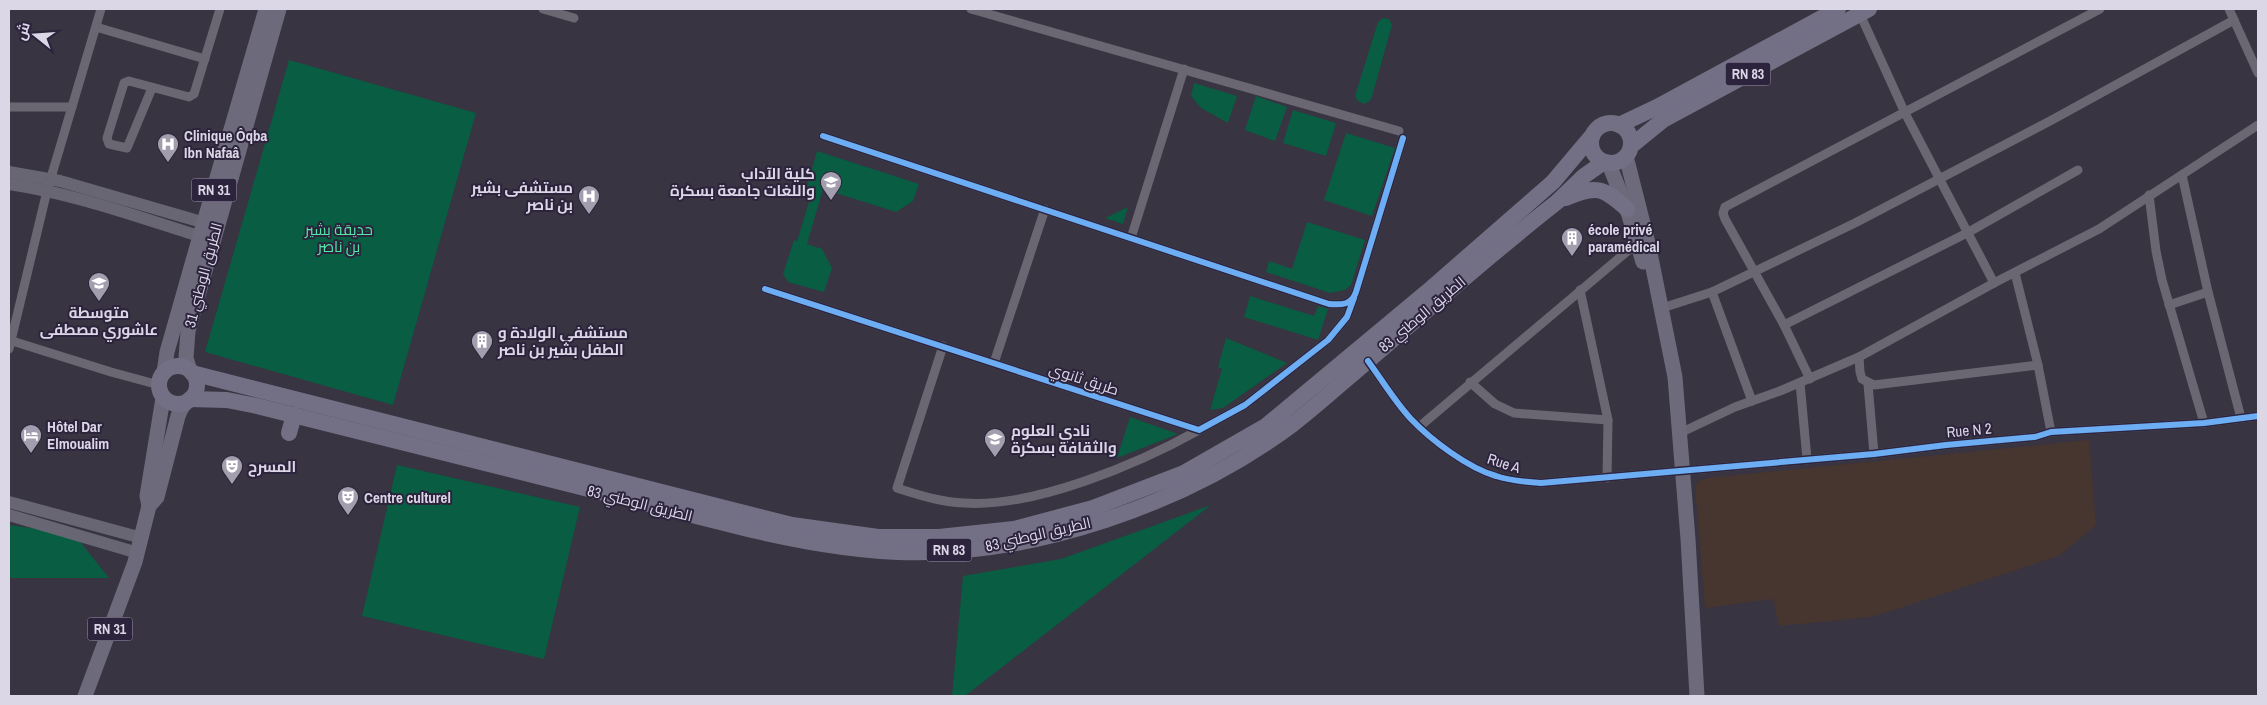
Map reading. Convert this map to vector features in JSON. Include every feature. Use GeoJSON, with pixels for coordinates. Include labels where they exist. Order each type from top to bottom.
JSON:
{"type":"FeatureCollection","features":[{"type":"Feature","properties":{"kind":"highway","name":"RN 83"},"geometry":{"type":"LineString","coordinates":[[1619,125],[1657,107],[1838,9]]}},
{"type":"Feature","properties":{"kind":"highway","name":"RN 83"},"geometry":{"type":"LineString","coordinates":[[1628,151],[1663,120],[1865,11]]}},
{"type":"Feature","properties":{"kind":"highway"},"geometry":{"type":"LineString","coordinates":[[1610,122],[1619,125],[1630,134],[1628,151],[1618,162],[1606,162],[1599,159],[1592,150],[1591,137],[1596,128],[1610,122]]}},
{"type":"Feature","properties":{"kind":"highway","name":"الطريق الوطني 83"},"geometry":{"type":"LineString","coordinates":[[191,372],[792,525],[878,537],[939,537],[1014,529],[1093,508],[1184,473],[1266,426],[1426,292],[1553,182],[1591,137]]}},
{"type":"Feature","properties":{"kind":"highway","name":"الطريق الوطني 83"},"geometry":{"type":"LineString","coordinates":[[189,400],[227,400],[586,490],[785,537],[856,549],[899,552],[976,548],[1055,533],[1102,520],[1176,492],[1215,473],[1258,448],[1293,424],[1557,202],[1584,176],[1606,162]]}},
{"type":"Feature","properties":{"kind":"highway"},"geometry":{"type":"LineString","coordinates":[[1557,202],[1587,189],[1598,189],[1611,194],[1627,209]]}},
{"type":"Feature","properties":{"kind":"highway"},"geometry":{"type":"LineString","coordinates":[[175,367],[181,367],[191,372],[196,384],[194,395],[189,400],[175,404],[162,385],[175,367]]}},
{"type":"Feature","properties":{"kind":"highway"},"geometry":{"type":"LineString","coordinates":[[289,434],[294,416]]}},
{"type":"Feature","properties":{"kind":"main road","name":"RN 31"},"geometry":{"type":"LineString","coordinates":[[85,696],[138,551],[149,506],[147,496],[167,352],[208,231],[266,9]]}},
{"type":"Feature","properties":{"kind":"main road","name":"الطريق الوطني 31"},"geometry":{"type":"LineString","coordinates":[[191,372],[186,358],[188,331],[208,231],[279,9]]}},
{"type":"Feature","properties":{"kind":"main road"},"geometry":{"type":"LineString","coordinates":[[1628,151],[1675,377],[1680,432],[1680,471],[1691,696]]}},
{"type":"Feature","properties":{"kind":"main road"},"geometry":{"type":"LineString","coordinates":[[1606,162],[1627,209],[1638,243],[1664,363],[1680,471],[1697,696]]}},
{"type":"Feature","properties":{"kind":"main road"},"geometry":{"type":"LineString","coordinates":[[9,172],[208,231]]}},
{"type":"Feature","properties":{"kind":"main road"},"geometry":{"type":"LineString","coordinates":[[9,184],[49,185]]}},
{"type":"Feature","properties":{"kind":"main road","name":"RN 31"},"geometry":{"type":"LineString","coordinates":[[149,506],[157,497],[178,416],[189,400]]}},
{"type":"Feature","properties":{"kind":"main road"},"geometry":{"type":"LineString","coordinates":[[9,502],[138,551]]}},
{"type":"Feature","properties":{"kind":"main road"},"geometry":{"type":"LineString","coordinates":[[9,514],[138,551]]}},
{"type":"Feature","properties":{"kind":"street"},"geometry":{"type":"LineString","coordinates":[[101,9],[49,185],[9,343],[162,385]]}},
{"type":"Feature","properties":{"kind":"street"},"geometry":{"type":"LineString","coordinates":[[152,88],[127,148],[109,144],[107,138],[124,83],[128,81],[192,97],[220,9]]}},
{"type":"Feature","properties":{"kind":"street"},"geometry":{"type":"LineString","coordinates":[[543,9],[574,18]]}},
{"type":"Feature","properties":{"kind":"street"},"geometry":{"type":"LineString","coordinates":[[943,346],[897,488],[947,501],[966,503],[1010,501],[1076,484],[1136,461],[1245,405],[1328,340],[1347,317],[1401,134],[1184,69],[971,9]]}},
{"type":"Feature","properties":{"kind":"street"},"geometry":{"type":"LineString","coordinates":[[1810,379],[1784,325],[1724,216],[1727,204],[1905,113],[2100,9]]}},
{"type":"Feature","properties":{"kind":"street"},"geometry":{"type":"LineString","coordinates":[[2228,9],[2258,73]]}},
{"type":"Feature","properties":{"kind":"street"},"geometry":{"type":"LineString","coordinates":[[1865,11],[1905,113],[1994,283]]}},
{"type":"Feature","properties":{"kind":"street"},"geometry":{"type":"LineString","coordinates":[[1662,308],[1712,292],[1940,180],[2234,20]]}},
{"type":"Feature","properties":{"kind":"street"},"geometry":{"type":"LineString","coordinates":[[96,27],[205,59]]}},
{"type":"Feature","properties":{"kind":"street"},"geometry":{"type":"LineString","coordinates":[[1131,238],[1184,69]]}},
{"type":"Feature","properties":{"kind":"street"},"geometry":{"type":"LineString","coordinates":[[9,107],[72,106]]}},
{"type":"Feature","properties":{"kind":"street"},"geometry":{"type":"LineString","coordinates":[[1680,432],[1859,357],[1994,283],[2099,229],[2258,126]]}},
{"type":"Feature","properties":{"kind":"street"},"geometry":{"type":"LineString","coordinates":[[823,136],[1329,304],[1343,305],[1354,298]]}},
{"type":"Feature","properties":{"kind":"street"},"geometry":{"type":"LineString","coordinates":[[1784,325],[1967,233],[2078,170]]}},
{"type":"Feature","properties":{"kind":"street"},"geometry":{"type":"LineString","coordinates":[[2182,175],[2208,292],[2241,418]]}},
{"type":"Feature","properties":{"kind":"street"},"geometry":{"type":"LineString","coordinates":[[2149,195],[2156,251],[2169,305],[2204,423]]}},
{"type":"Feature","properties":{"kind":"street"},"geometry":{"type":"LineString","coordinates":[[994,363],[1044,209]]}},
{"type":"Feature","properties":{"kind":"street"},"geometry":{"type":"LineString","coordinates":[[1419,427],[1470,382],[1638,243]]}},
{"type":"Feature","properties":{"kind":"street"},"geometry":{"type":"LineString","coordinates":[[2015,273],[2038,365],[2051,432]]}},
{"type":"Feature","properties":{"kind":"street","name":"طريق ثانوي"},"geometry":{"type":"LineString","coordinates":[[765,289],[1199,430]]}},
{"type":"Feature","properties":{"kind":"street"},"geometry":{"type":"LineString","coordinates":[[1580,290],[1608,420],[1607,478]]}},
{"type":"Feature","properties":{"kind":"street"},"geometry":{"type":"LineString","coordinates":[[1712,292],[1752,401]]}},
{"type":"Feature","properties":{"kind":"street"},"geometry":{"type":"LineString","coordinates":[[2169,305],[2208,292]]}},
{"type":"Feature","properties":{"kind":"street"},"geometry":{"type":"LineString","coordinates":[[1859,357],[1861,376],[1868,384],[1874,454]]}},
{"type":"Feature","properties":{"kind":"street","name":"Rue A"},"geometry":{"type":"LineString","coordinates":[[1368,361],[1410,419],[1462,460],[1494,476],[1521,482],[1541,483],[1680,471]]}},
{"type":"Feature","properties":{"kind":"street"},"geometry":{"type":"LineString","coordinates":[[1868,384],[1879,385],[2038,365]]}},
{"type":"Feature","properties":{"kind":"street"},"geometry":{"type":"LineString","coordinates":[[1470,382],[1495,404],[1514,413],[1608,420]]}},
{"type":"Feature","properties":{"kind":"street"},"geometry":{"type":"LineString","coordinates":[[1800,383],[1807,459]]}},
{"type":"Feature","properties":{"kind":"street","name":"Rue N 2"},"geometry":{"type":"LineString","coordinates":[[1680,471],[1874,454],[2035,437],[2051,432],[2204,423],[2258,416]]}},
{"type":"Feature","properties":{"kind":"shaded area"},"geometry":{"type":"Polygon","coordinates":[[[2089,440],[2096,525],[2059,556],[1872,617],[1779,626],[1773,599],[1705,608],[1695,485],[1699,481],[1707,478],[2089,440]]]}},
{"type":"Feature","properties":{"kind":"green space"},"geometry":{"type":"Polygon","coordinates":[[[1383,18],[1389,19],[1392,25],[1371,100],[1364,104],[1358,101],[1355,96],[1378,22],[1383,18]]]}},
{"type":"Feature","properties":{"kind":"green space","name":"حديقة بشير بن ناصر"},"geometry":{"type":"Polygon","coordinates":[[[289,60],[476,113],[393,405],[205,352],[289,60]]]}},
{"type":"Feature","properties":{"kind":"green space"},"geometry":{"type":"Polygon","coordinates":[[[1194,83],[1237,96],[1228,123],[1201,108],[1191,96],[1194,83]]]}},
{"type":"Feature","properties":{"kind":"green space"},"geometry":{"type":"Polygon","coordinates":[[[1256,96],[1287,107],[1275,141],[1245,130],[1256,96]]]}},
{"type":"Feature","properties":{"kind":"green space"},"geometry":{"type":"Polygon","coordinates":[[[1293,110],[1336,123],[1326,156],[1283,143],[1293,110]]]}},
{"type":"Feature","properties":{"kind":"green space"},"geometry":{"type":"Polygon","coordinates":[[[1346,133],[1395,148],[1372,216],[1324,200],[1346,133]]]}},
{"type":"Feature","properties":{"kind":"green space"},"geometry":{"type":"Polygon","coordinates":[[[817,151],[919,184],[913,201],[896,212],[823,189],[807,244],[822,249],[832,268],[824,292],[788,282],[783,274],[794,240],[797,241],[813,189],[807,187],[817,151]]]}},
{"type":"Feature","properties":{"kind":"green space"},"geometry":{"type":"Polygon","coordinates":[[[1128,207],[1123,224],[1105,218],[1128,207]]]}},
{"type":"Feature","properties":{"kind":"green space"},"geometry":{"type":"Polygon","coordinates":[[[1307,222],[1365,240],[1351,285],[1345,290],[1330,293],[1266,272],[1269,261],[1292,269],[1307,222]]]}},
{"type":"Feature","properties":{"kind":"green space"},"geometry":{"type":"Polygon","coordinates":[[[1250,296],[1314,316],[1318,306],[1328,309],[1318,340],[1244,317],[1250,296]]]}},
{"type":"Feature","properties":{"kind":"green space"},"geometry":{"type":"Polygon","coordinates":[[[1226,338],[1287,363],[1223,408],[1210,410],[1222,369],[1218,367],[1226,338]]]}},
{"type":"Feature","properties":{"kind":"green space"},"geometry":{"type":"Polygon","coordinates":[[[1130,417],[1178,434],[1117,458],[1130,417]]]}},
{"type":"Feature","properties":{"kind":"green space"},"geometry":{"type":"Polygon","coordinates":[[[397,465],[580,507],[544,659],[362,616],[397,465]]]}},
{"type":"Feature","properties":{"kind":"green space"},"geometry":{"type":"Polygon","coordinates":[[[1211,505],[965,696],[952,696],[963,576],[1061,559],[1211,505]]]}},
{"type":"Feature","properties":{"kind":"green space"},"geometry":{"type":"Polygon","coordinates":[[[9,525],[74,534],[109,578],[9,578],[9,525]]]}},
{"type":"Feature","properties":{"kind":"cycle path"},"geometry":{"type":"LineString","coordinates":[[823,136],[1329,304],[1349,302],[1356,292],[1403,138]]}},
{"type":"Feature","properties":{"kind":"cycle path"},"geometry":{"type":"LineString","coordinates":[[765,289],[1199,430],[1245,405],[1328,340],[1347,317],[1354,298]]}},
{"type":"Feature","properties":{"kind":"cycle path"},"geometry":{"type":"LineString","coordinates":[[1368,361],[1411,419],[1450,452],[1474,467],[1496,476],[1541,483],[1874,454],[2035,437],[2051,432],[2204,423],[2258,416]]}},
{"type":"Feature","properties":{"kind":"place","name":"Clinique Ôqba Ibn Nafaâ"},"geometry":{"type":"Point","coordinates":[168,163]}},
{"type":"Feature","properties":{"kind":"place","name":"كلية الآداب واللغات جامعة بسكرة"},"geometry":{"type":"Point","coordinates":[831,201]}},
{"type":"Feature","properties":{"kind":"place","name":"مستشفى بشير بن ناصر"},"geometry":{"type":"Point","coordinates":[589,215]}},
{"type":"Feature","properties":{"kind":"place","name":"école privé paramédical"},"geometry":{"type":"Point","coordinates":[1572,257]}},
{"type":"Feature","properties":{"kind":"place","name":"متوسطة عاشوري مصطفى"},"geometry":{"type":"Point","coordinates":[99,302]}},
{"type":"Feature","properties":{"kind":"place","name":"مستشفى الولادة و الطفل بشير بن ناصر"},"geometry":{"type":"Point","coordinates":[482,360]}},
{"type":"Feature","properties":{"kind":"place","name":"Hôtel Dar Elmoualim"},"geometry":{"type":"Point","coordinates":[31,454]}},
{"type":"Feature","properties":{"kind":"place","name":"نادي العلوم والثقافة بسكرة"},"geometry":{"type":"Point","coordinates":[995,458]}},
{"type":"Feature","properties":{"kind":"place","name":"المسرح"},"geometry":{"type":"Point","coordinates":[232,485]}},
{"type":"Feature","properties":{"kind":"place","name":"Centre culturel"},"geometry":{"type":"Point","coordinates":[348,516]}}]}
